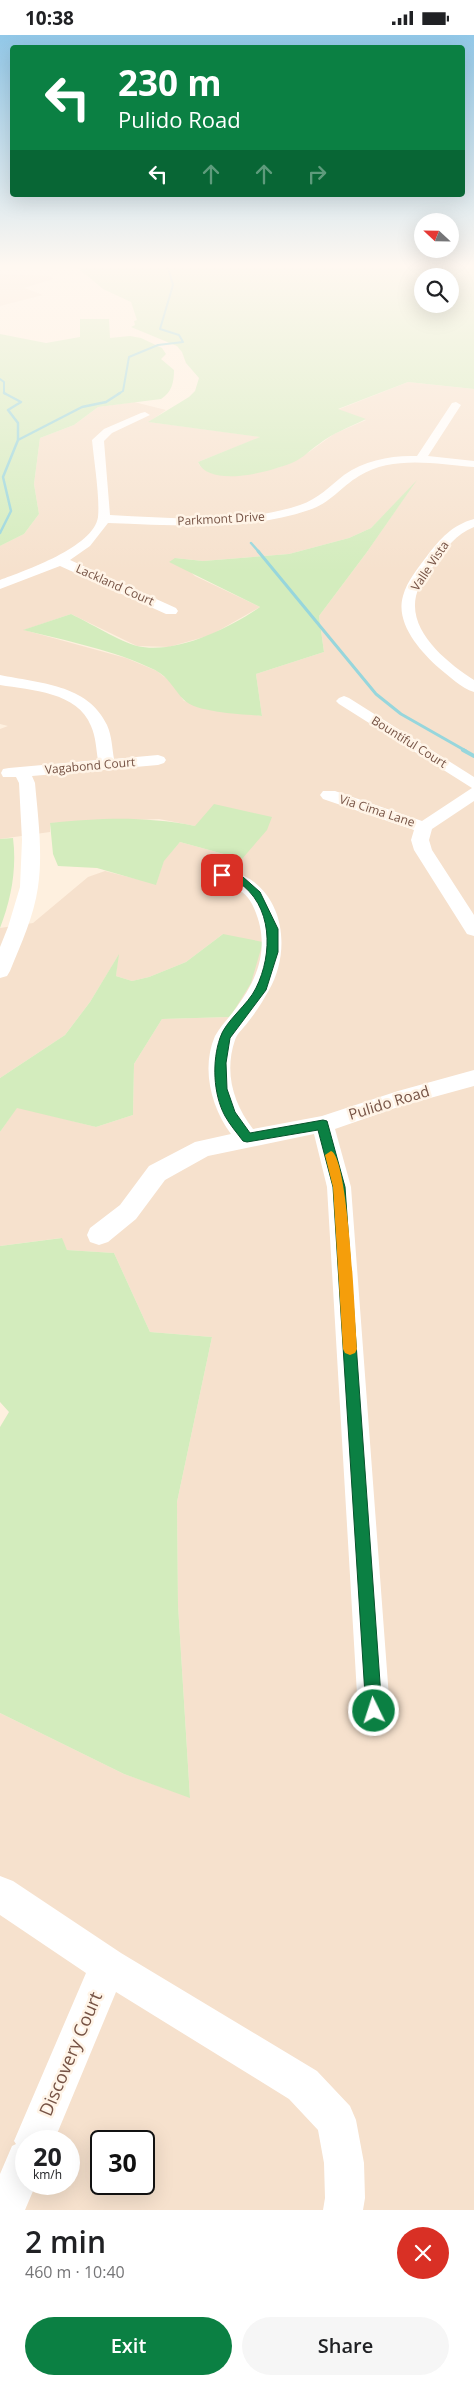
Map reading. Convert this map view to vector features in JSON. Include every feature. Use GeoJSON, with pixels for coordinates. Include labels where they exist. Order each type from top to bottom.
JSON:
{"type":"FeatureCollection","features":[{"type":"Feature","properties":{"kind":"street"},"geometry":{"type":"LineString","coordinates":[[420,460],[456,405]]}},
{"type":"Feature","properties":{"kind":"street"},"geometry":{"type":"LineString","coordinates":[[0,585],[76,551],[98,531],[104,519],[98,440],[108,431],[145,415]]}},
{"type":"Feature","properties":{"kind":"street","name":"Parkmont Drive"},"geometry":{"type":"LineString","coordinates":[[104,519],[188,522],[234,521],[269,517],[307,507],[329,495],[355,473],[389,461],[420,460],[474,463]]}},
{"type":"Feature","properties":{"kind":"street","name":"Valle Vista"},"geometry":{"type":"LineString","coordinates":[[474,523],[459,530],[447,539],[421,575],[408,598],[409,613],[420,637],[441,663],[474,687]]}},
{"type":"Feature","properties":{"kind":"street","name":"Lackland Court"},"geometry":{"type":"LineString","coordinates":[[58,560],[171,611]]}},
{"type":"Feature","properties":{"kind":"street"},"geometry":{"type":"LineString","coordinates":[[0,680],[59,692],[79,701],[89,710],[99,725],[107,764]]}},
{"type":"Feature","properties":{"kind":"street","name":"Bountiful Court"},"geometry":{"type":"LineString","coordinates":[[344,701],[397,737],[418,746],[474,784]]}},
{"type":"Feature","properties":{"kind":"street","name":"Vagabond Court"},"geometry":{"type":"LineString","coordinates":[[0,971],[18,927],[28,887],[31,840],[27,783],[15,773],[158,760]]}},
{"type":"Feature","properties":{"kind":"street"},"geometry":{"type":"LineString","coordinates":[[474,793],[424,827],[420,840],[423,850],[474,930]]}},
{"type":"Feature","properties":{"kind":"street","name":"Via Cima Lane"},"geometry":{"type":"LineString","coordinates":[[329,795],[424,827]]}},
{"type":"Feature","properties":{"kind":"street"},"geometry":{"type":"LineString","coordinates":[[222,875],[240,879],[257,894],[273,929],[273,952],[269,969],[260,990],[225,1037],[220,1063],[222,1089],[230,1113],[247,1138]]}},
{"type":"Feature","properties":{"kind":"street","name":"Pulido Road"},"geometry":{"type":"LineString","coordinates":[[99,1235],[128,1212],[157,1173],[203,1148],[323,1124],[398,1099],[474,1078]]}},
{"type":"Feature","properties":{"kind":"street"},"geometry":{"type":"LineString","coordinates":[[323,1124],[339,1187],[374,1711]]}},
{"type":"Feature","properties":{"kind":"street"},"geometry":{"type":"LineString","coordinates":[[0,1894],[108,1966],[303,2085],[336,2120],[344,2163],[346,2198],[343,2210]]}},
{"type":"Feature","properties":{"kind":"street","name":"Discovery Court"},"geometry":{"type":"LineString","coordinates":[[39,2130],[108,1966]]}},
{"type":"Feature","properties":{"kind":"street"},"geometry":{"type":"LineString","coordinates":[[5,2210],[15,2186]]}},
{"type":"Feature","properties":{"kind":"shaded area"},"geometry":{"type":"Polygon","coordinates":[[[408,382],[474,389],[474,2210],[0,2210],[0,1713],[124,1774],[190,1797],[178,1605],[177,1502],[212,1337],[150,1332],[114,1253],[67,1250],[61,1238],[0,1246],[0,1132],[17,1107],[96,1127],[133,1115],[134,1064],[162,1019],[230,1017],[223,934],[186,962],[149,977],[132,981],[116,976],[118,956],[90,1002],[65,1035],[0,1078],[0,928],[33,923],[88,877],[105,871],[156,884],[164,860],[180,842],[242,859],[195,826],[159,819],[50,823],[50,832],[0,839],[0,729],[8,726],[0,724],[0,546],[24,534],[39,514],[34,484],[40,438],[74,425],[98,407],[134,402],[166,410],[149,422],[261,437],[198,462],[206,470],[242,475],[280,467],[309,452],[334,434],[366,420],[337,410],[408,382]],[[413,485],[371,528],[349,538],[289,554],[203,561],[175,558],[195,576],[260,607],[211,635],[169,647],[137,646],[71,614],[24,630],[126,658],[157,671],[172,683],[184,701],[262,716],[256,674],[324,652],[319,616],[367,552],[413,485]]]}},
{"type":"Feature","properties":{"kind":"green space"},"geometry":{"type":"Polygon","coordinates":[[[0,370],[174,370],[172,386],[161,399],[98,407],[74,425],[40,438],[34,484],[39,514],[24,534],[0,546],[0,370]]]}},
{"type":"Feature","properties":{"kind":"green space"},"geometry":{"type":"Polygon","coordinates":[[[192,370],[474,370],[474,389],[408,382],[338,409],[366,419],[330,437],[294,462],[272,470],[243,475],[215,475],[205,470],[198,462],[260,437],[148,422],[189,397],[195,391],[199,378],[192,370]]]}},
{"type":"Feature","properties":{"kind":"green space"},"geometry":{"type":"Polygon","coordinates":[[[417,480],[367,552],[319,616],[324,652],[256,674],[262,716],[199,708],[184,700],[168,680],[155,670],[123,657],[90,647],[23,630],[71,614],[137,646],[152,648],[168,647],[202,638],[260,607],[169,562],[175,558],[203,561],[289,554],[349,538],[371,528],[417,480]]]}},
{"type":"Feature","properties":{"kind":"green space"},"geometry":{"type":"Polygon","coordinates":[[[214,804],[272,817],[267,830],[242,859],[180,842],[164,861],[156,885],[97,868],[58,866],[53,854],[50,823],[140,819],[195,826],[214,804]]]}},
{"type":"Feature","properties":{"kind":"green space"},"geometry":{"type":"Polygon","coordinates":[[[13,838],[14,873],[0,928],[0,839],[13,838]]]}},
{"type":"Feature","properties":{"kind":"green space"},"geometry":{"type":"Polygon","coordinates":[[[223,934],[263,942],[251,983],[230,1017],[162,1019],[134,1064],[133,1115],[96,1127],[17,1108],[0,1132],[0,1078],[65,1035],[90,1002],[119,954],[116,976],[132,981],[149,977],[186,962],[223,934]]]}},
{"type":"Feature","properties":{"kind":"green space"},"geometry":{"type":"Polygon","coordinates":[[[62,1238],[67,1250],[114,1253],[150,1332],[212,1337],[177,1502],[178,1605],[190,1798],[124,1774],[0,1713],[0,1427],[9,1412],[0,1402],[0,1246],[62,1238]]]}},
{"type":"Feature","properties":{"kind":"waterway"},"geometry":{"type":"LineString","coordinates":[[118,394],[123,391],[127,370]]}},
{"type":"Feature","properties":{"kind":"waterway"},"geometry":{"type":"LineString","coordinates":[[0,379],[4,382],[4,393]]}},
{"type":"Feature","properties":{"kind":"waterway"},"geometry":{"type":"LineString","coordinates":[[4,393],[21,402],[8,410],[18,423],[18,440]]}},
{"type":"Feature","properties":{"kind":"waterway"},"geometry":{"type":"LineString","coordinates":[[18,440],[82,407],[106,402],[120,393]]}},
{"type":"Feature","properties":{"kind":"waterway"},"geometry":{"type":"LineString","coordinates":[[0,533],[11,511],[3,477],[18,440]]}},
{"type":"Feature","properties":{"kind":"waterway"},"geometry":{"type":"LineString","coordinates":[[251,543],[259,552]]}},
{"type":"Feature","properties":{"kind":"waterway"},"geometry":{"type":"LineString","coordinates":[[258,551],[376,694],[401,714],[466,751]]}},
{"type":"Feature","properties":{"kind":"waterway"},"geometry":{"type":"LineString","coordinates":[[463,750],[474,756]]}},
{"type":"Feature","properties":{"kind":"slow traffic"},"geometry":{"type":"LineString","coordinates":[[331,1155],[339,1187],[350,1349]]}},
{"type":"Feature","properties":{"kind":"route"},"geometry":{"type":"LineString","coordinates":[[222,875],[240,879],[257,894],[273,929],[273,952],[269,969],[260,990],[242,1017],[225,1037],[220,1063],[222,1089],[230,1113],[247,1138],[323,1124],[339,1187],[374,1711]]}}]}
